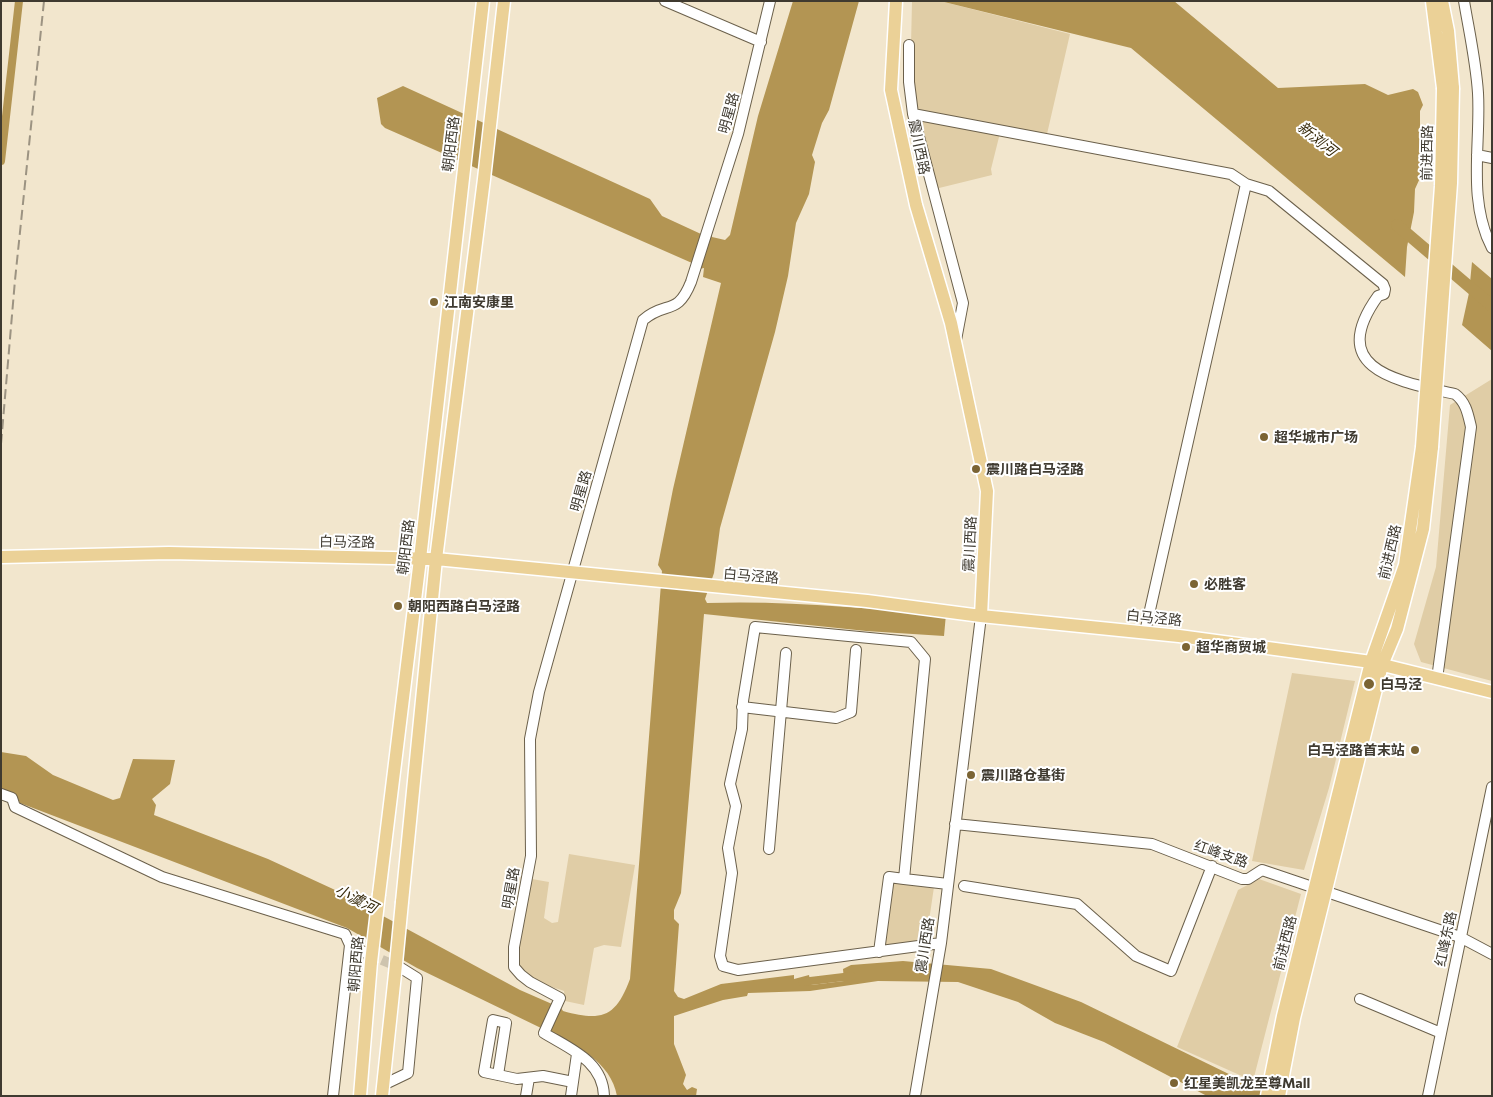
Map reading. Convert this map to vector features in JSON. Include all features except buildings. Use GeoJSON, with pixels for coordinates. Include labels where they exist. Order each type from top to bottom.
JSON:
{"type":"FeatureCollection","features":[{"type":"Feature","properties":{"kind":"main road","name":"朝阳西路"},"geometry":{"type":"LineString","coordinates":[[360,1096],[369,958],[379,894],[420,559],[483,1]]}},
{"type":"Feature","properties":{"kind":"main road"},"geometry":{"type":"LineString","coordinates":[[382,1090],[398,971],[402,902],[436,559],[484,179],[504,1]]}},
{"type":"Feature","properties":{"kind":"main road","name":"前进西路"},"geometry":{"type":"LineString","coordinates":[[1432,1],[1448,88]]}},
{"type":"Feature","properties":{"kind":"main road","name":"前进西路"},"geometry":{"type":"LineString","coordinates":[[1274,1092],[1294,1018],[1320,890],[1377,663],[1405,565],[1427,447],[1448,88],[1448,31],[1442,1]]}},
{"type":"Feature","properties":{"kind":"main road","name":"震川西路"},"geometry":{"type":"LineString","coordinates":[[896,4],[891,90],[916,205],[955,344],[987,492],[981,616]]}},
{"type":"Feature","properties":{"kind":"main road","name":"白马泾路"},"geometry":{"type":"LineString","coordinates":[[1,557],[169,553],[436,559],[572,574],[867,601],[981,616],[1145,632],[1377,663],[1492,692]]}},
{"type":"Feature","properties":{"kind":"street"},"geometry":{"type":"LineString","coordinates":[[665,1],[761,42]]}},
{"type":"Feature","properties":{"kind":"street","name":"明星路"},"geometry":{"type":"LineString","coordinates":[[577,1054],[544,1033],[560,998],[520,975],[514,967],[514,947],[531,856],[530,740],[539,692],[643,320],[652,312],[678,304],[685,299],[692,282],[738,134],[770,1]]}},
{"type":"Feature","properties":{"kind":"street"},"geometry":{"type":"LineString","coordinates":[[1464,1],[1478,92],[1477,187],[1492,248]]}},
{"type":"Feature","properties":{"kind":"street"},"geometry":{"type":"LineString","coordinates":[[909,45],[909,82],[913,114],[963,304],[955,344]]}},
{"type":"Feature","properties":{"kind":"street"},"geometry":{"type":"LineString","coordinates":[[913,114],[1231,174],[1246,184],[1269,191],[1383,284],[1385,288],[1384,294],[1378,296],[1372,304],[1363,319],[1360,330],[1359,345],[1367,360],[1397,381],[1454,394],[1461,399],[1468,411],[1471,426],[1437,679]]}},
{"type":"Feature","properties":{"kind":"street"},"geometry":{"type":"LineString","coordinates":[[1477,155],[1492,158]]}},
{"type":"Feature","properties":{"kind":"street"},"geometry":{"type":"LineString","coordinates":[[1145,632],[1246,184]]}},
{"type":"Feature","properties":{"kind":"street","name":"震川西路"},"geometry":{"type":"LineString","coordinates":[[915,1096],[941,943],[981,616]]}},
{"type":"Feature","properties":{"kind":"street"},"geometry":{"type":"LineString","coordinates":[[904,878],[925,659],[921,652],[911,642],[755,628],[742,707],[742,729],[730,784],[736,806],[728,848],[732,873],[720,956],[723,966],[738,970],[941,943]]}},
{"type":"Feature","properties":{"kind":"street"},"geometry":{"type":"LineString","coordinates":[[742,707],[836,718],[851,712],[856,650]]}},
{"type":"Feature","properties":{"kind":"street"},"geometry":{"type":"LineString","coordinates":[[769,849],[786,653]]}},
{"type":"Feature","properties":{"kind":"street","name":"红峰东路"},"geometry":{"type":"LineString","coordinates":[[1428,1096],[1492,787]]}},
{"type":"Feature","properties":{"kind":"street"},"geometry":{"type":"LineString","coordinates":[[1,794],[12,798],[15,807],[162,876],[345,934],[350,945],[333,1096]]}},
{"type":"Feature","properties":{"kind":"street","name":"红峰支路"},"geometry":{"type":"LineString","coordinates":[[955,824],[1152,844],[1242,879],[1248,879],[1262,870],[1460,937],[1492,954]]}},
{"type":"Feature","properties":{"kind":"street"},"geometry":{"type":"LineString","coordinates":[[964,886],[1077,904],[1136,956],[1171,971],[1212,866]]}},
{"type":"Feature","properties":{"kind":"street"},"geometry":{"type":"LineString","coordinates":[[879,952],[889,877],[948,884]]}},
{"type":"Feature","properties":{"kind":"street"},"geometry":{"type":"LineString","coordinates":[[350,945],[369,958]]}},
{"type":"Feature","properties":{"kind":"street"},"geometry":{"type":"LineString","coordinates":[[382,1090],[408,1073],[416,978],[398,971]]}},
{"type":"Feature","properties":{"kind":"street"},"geometry":{"type":"LineString","coordinates":[[1360,999],[1441,1033]]}},
{"type":"Feature","properties":{"kind":"street"},"geometry":{"type":"LineString","coordinates":[[498,1075],[506,1023],[493,1020],[484,1072],[498,1075],[517,1079],[543,1076],[573,1082]]}},
{"type":"Feature","properties":{"kind":"street"},"geometry":{"type":"LineString","coordinates":[[571,1096],[577,1054],[592,1063],[600,1074],[604,1096]]}},
{"type":"Feature","properties":{"kind":"street"},"geometry":{"type":"LineString","coordinates":[[526,1096],[529,1078]]}},
{"type":"Feature","properties":{"kind":"shaded area"},"geometry":{"type":"Polygon","coordinates":[[[940,1],[1070,34],[1047,134],[916,111],[911,45],[912,2],[940,1]]]}},
{"type":"Feature","properties":{"kind":"shaded area"},"geometry":{"type":"Polygon","coordinates":[[[917,119],[1000,133],[991,169],[992,175],[935,189],[917,119]]]}},
{"type":"Feature","properties":{"kind":"shaded area"},"geometry":{"type":"Polygon","coordinates":[[[1492,379],[1492,681],[1421,662],[1414,644],[1436,567],[1450,405],[1492,379]]]}},
{"type":"Feature","properties":{"kind":"shaded area"},"geometry":{"type":"Polygon","coordinates":[[[1292,673],[1355,681],[1329,788],[1304,870],[1252,861],[1292,673]]]}},
{"type":"Feature","properties":{"kind":"shaded area"},"geometry":{"type":"Polygon","coordinates":[[[569,854],[635,865],[621,947],[604,945],[594,948],[584,1005],[565,1001],[564,991],[529,976],[524,972],[519,960],[525,910],[532,879],[549,882],[544,918],[552,923],[558,922],[569,854]]]}},
{"type":"Feature","properties":{"kind":"shaded area"},"geometry":{"type":"Polygon","coordinates":[[[1259,879],[1301,894],[1253,1081],[1177,1047],[1238,890],[1259,879]]]}},
{"type":"Feature","properties":{"kind":"shaded area"},"geometry":{"type":"Polygon","coordinates":[[[893,883],[934,887],[926,941],[885,947],[884,939],[893,883]]]}},
{"type":"Feature","properties":{"kind":"water"},"geometry":{"type":"Polygon","coordinates":[[[793,1],[859,1],[829,110],[822,123],[812,155],[815,162],[809,194],[796,223],[788,276],[775,332],[720,528],[714,573],[705,599],[707,603],[797,604],[946,614],[944,636],[866,631],[704,614],[681,893],[674,910],[674,919],[679,924],[674,991],[678,997],[684,999],[721,984],[794,975],[794,979],[809,975],[811,985],[844,981],[843,969],[851,965],[903,961],[991,969],[1081,1002],[1274,1096],[1207,1096],[1104,1042],[1055,1023],[1018,1002],[958,982],[878,981],[810,991],[748,993],[747,996],[723,1000],[674,1016],[674,1044],[686,1075],[683,1084],[687,1090],[692,1087],[697,1089],[696,1096],[617,1096],[614,1084],[600,1064],[581,1049],[549,1031],[561,1008],[563,1011],[588,1016],[598,1016],[613,1009],[625,992],[630,979],[662,571],[658,565],[673,489],[721,283],[703,277],[704,268],[699,269],[712,230],[712,237],[725,240],[730,235],[758,116],[793,1]]]}},
{"type":"Feature","properties":{"kind":"water"},"geometry":{"type":"Polygon","coordinates":[[[940,1],[1174,1],[1278,88],[1365,84],[1388,95],[1413,89],[1418,92],[1423,105],[1420,111],[1420,178],[1415,189],[1414,212],[1407,247],[1405,277],[1131,48],[940,1]]]}},
{"type":"Feature","properties":{"kind":"water"},"geometry":{"type":"Polygon","coordinates":[[[403,86],[650,199],[662,216],[701,234],[692,263],[385,128],[381,124],[377,98],[403,86]]]}},
{"type":"Feature","properties":{"kind":"water"},"geometry":{"type":"Polygon","coordinates":[[[1472,262],[1492,279],[1492,351],[1462,325],[1469,293],[1472,262]]]}},
{"type":"Feature","properties":{"kind":"water"},"geometry":{"type":"Polygon","coordinates":[[[1,752],[26,756],[53,775],[113,800],[120,798],[133,759],[175,760],[170,784],[152,799],[156,805],[154,815],[268,859],[333,889],[520,990],[552,1004],[541,1028],[417,968],[347,928],[20,803],[15,793],[1,791],[1,752]]]}},
{"type":"Feature","properties":{"kind":"waterway"},"geometry":{"type":"LineString","coordinates":[[1,161],[19,1]]}},
{"type":"Feature","properties":{"kind":"waterway","name":"新浏河"},"geometry":{"type":"LineString","coordinates":[[1397,225],[1492,306]]}},
{"type":"Feature","properties":{"kind":"waterway"},"geometry":{"type":"LineString","coordinates":[[802,982],[852,976]]}},
{"type":"Feature","properties":{"kind":"tunnel"},"geometry":{"type":"LineString","coordinates":[[368,954],[401,968]]}},
{"type":"Feature","properties":{"kind":"railway"},"geometry":{"type":"LineString","coordinates":[[1,444],[15,280],[44,1]]}},
{"type":"Feature","properties":{"kind":"place","name":"江南安康里"},"geometry":{"type":"Point","coordinates":[434,302]}},
{"type":"Feature","properties":{"kind":"place","name":"超华城市广场"},"geometry":{"type":"Point","coordinates":[1264,437]}},
{"type":"Feature","properties":{"kind":"place","name":"震川路白马泾路"},"geometry":{"type":"Point","coordinates":[976,469]}},
{"type":"Feature","properties":{"kind":"place","name":"必胜客"},"geometry":{"type":"Point","coordinates":[1194,584]}},
{"type":"Feature","properties":{"kind":"place","name":"朝阳西路白马泾路"},"geometry":{"type":"Point","coordinates":[398,606]}},
{"type":"Feature","properties":{"kind":"place","name":"超华商贸城"},"geometry":{"type":"Point","coordinates":[1186,647]}},
{"type":"Feature","properties":{"kind":"place","name":"白马泾"},"geometry":{"type":"Point","coordinates":[1369,684]}},
{"type":"Feature","properties":{"kind":"place","name":"白马泾路首末站"},"geometry":{"type":"Point","coordinates":[1415,750]}},
{"type":"Feature","properties":{"kind":"place","name":"震川路仓基街"},"geometry":{"type":"Point","coordinates":[971,775]}},
{"type":"Feature","properties":{"kind":"place","name":"红星美凯龙至尊Mall"},"geometry":{"type":"Point","coordinates":[1174,1083]}},
{"type":"Feature","properties":{"kind":"water label","name":"小澞河"},"geometry":{"type":"Point","coordinates":[356,899]}}]}
